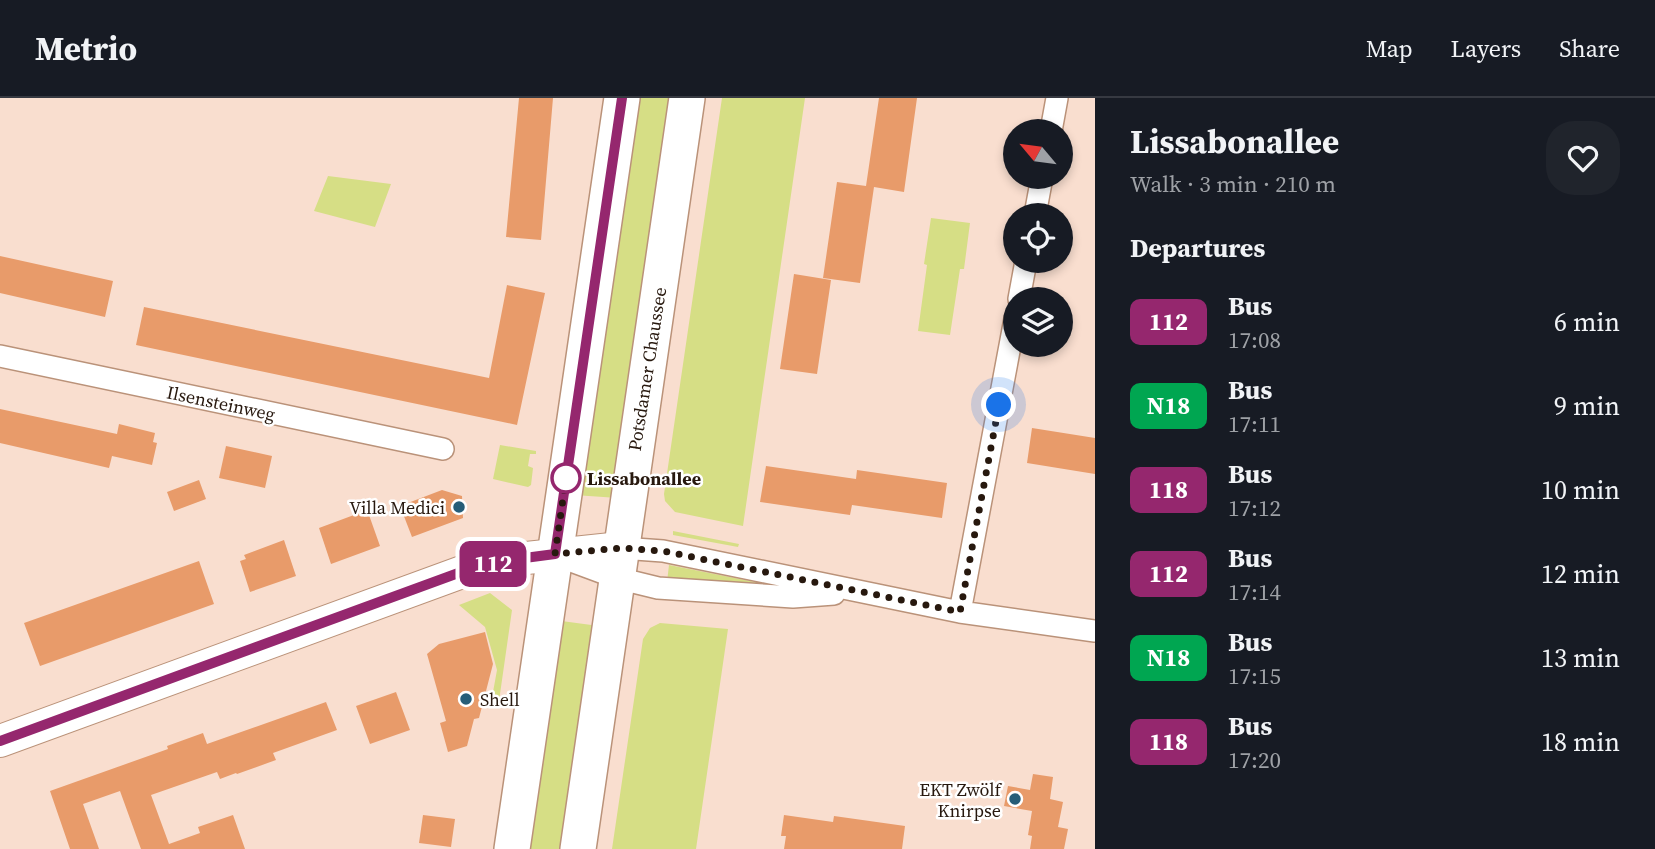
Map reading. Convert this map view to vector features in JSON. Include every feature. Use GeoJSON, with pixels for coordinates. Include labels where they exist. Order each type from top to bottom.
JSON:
{"type":"FeatureCollection","features":[{"type":"Feature","properties":{"kind":"main road"},"geometry":{"type":"LineString","coordinates":[[512,849],[622,98]]}},
{"type":"Feature","properties":{"kind":"main road","name":"Potsdamer Chaussee"},"geometry":{"type":"LineString","coordinates":[[578,849],[687,98]]}},
{"type":"Feature","properties":{"kind":"main road"},"geometry":{"type":"LineString","coordinates":[[0,741],[472,568],[555,554],[619,563]]}},
{"type":"Feature","properties":{"kind":"street"},"geometry":{"type":"LineString","coordinates":[[1053,119],[1057,98]]}},
{"type":"Feature","properties":{"kind":"street","name":"Ilsensteinweg"},"geometry":{"type":"LineString","coordinates":[[0,356],[443,449]]}},
{"type":"Feature","properties":{"kind":"street"},"geometry":{"type":"LineString","coordinates":[[960,612],[1008,357]]}},
{"type":"Feature","properties":{"kind":"street"},"geometry":{"type":"LineString","coordinates":[[619,563],[663,551],[960,612],[1095,631]]}},
{"type":"Feature","properties":{"kind":"street"},"geometry":{"type":"LineString","coordinates":[[619,563],[658,588],[793,597],[858,592]]}},
{"type":"Feature","properties":{"kind":"green space"},"geometry":{"type":"Polygon","coordinates":[[[632,98],[676,98],[618,498],[574,495],[632,98]]]}},
{"type":"Feature","properties":{"kind":"green space"},"geometry":{"type":"Polygon","coordinates":[[[722,98],[805,98],[743,526],[675,512],[665,501],[664,494],[722,98]]]}},
{"type":"Feature","properties":{"kind":"green space"},"geometry":{"type":"Polygon","coordinates":[[[328,176],[391,184],[375,227],[314,211],[328,176]]]}},
{"type":"Feature","properties":{"kind":"green space"},"geometry":{"type":"Polygon","coordinates":[[[931,218],[970,223],[964,269],[960,269],[950,335],[918,331],[931,218]]]}},
{"type":"Feature","properties":{"kind":"green space"},"geometry":{"type":"Polygon","coordinates":[[[500,445],[536,451],[536,454],[530,454],[528,466],[533,468],[531,485],[528,487],[493,479],[500,445]]]}},
{"type":"Feature","properties":{"kind":"green space"},"geometry":{"type":"Polygon","coordinates":[[[673,531],[739,544],[738,547],[673,535],[673,531]]]}},
{"type":"Feature","properties":{"kind":"green space"},"geometry":{"type":"Polygon","coordinates":[[[669,565],[776,586],[667,582],[669,565]]]}},
{"type":"Feature","properties":{"kind":"green space"},"geometry":{"type":"Polygon","coordinates":[[[490,593],[512,610],[498,708],[491,703],[497,670],[485,627],[459,605],[490,593]]]}},
{"type":"Feature","properties":{"kind":"green space"},"geometry":{"type":"Polygon","coordinates":[[[554,620],[599,626],[567,849],[521,849],[554,620]]]}},
{"type":"Feature","properties":{"kind":"green space"},"geometry":{"type":"Polygon","coordinates":[[[660,623],[728,629],[696,849],[612,849],[643,639],[650,628],[660,623]]]}},
{"type":"Feature","properties":{"kind":"building"},"geometry":{"type":"Polygon","coordinates":[[[519,98],[553,98],[541,240],[506,237],[519,98]]]}},
{"type":"Feature","properties":{"kind":"building"},"geometry":{"type":"Polygon","coordinates":[[[879,98],[917,98],[904,192],[874,187],[860,283],[823,278],[837,182],[866,186],[879,98]]]}},
{"type":"Feature","properties":{"kind":"building"},"geometry":{"type":"Polygon","coordinates":[[[0,256],[113,281],[105,317],[0,293],[0,256]]]}},
{"type":"Feature","properties":{"kind":"building"},"geometry":{"type":"Polygon","coordinates":[[[794,274],[831,280],[817,374],[780,369],[794,274]]]}},
{"type":"Feature","properties":{"kind":"building"},"geometry":{"type":"Polygon","coordinates":[[[507,285],[545,293],[517,425],[136,345],[144,307],[489,378],[507,285]]]}},
{"type":"Feature","properties":{"kind":"building"},"geometry":{"type":"Polygon","coordinates":[[[0,409],[117,434],[119,424],[155,433],[153,442],[157,443],[152,465],[112,456],[109,468],[0,443],[0,409]]]}},
{"type":"Feature","properties":{"kind":"building"},"geometry":{"type":"Polygon","coordinates":[[[1032,428],[1095,438],[1095,474],[1027,463],[1032,428]]]}},
{"type":"Feature","properties":{"kind":"building"},"geometry":{"type":"Polygon","coordinates":[[[226,446],[272,456],[265,488],[219,478],[226,446]]]}},
{"type":"Feature","properties":{"kind":"building"},"geometry":{"type":"Polygon","coordinates":[[[766,466],[856,479],[857,470],[947,483],[942,518],[852,505],[850,515],[760,502],[766,466]]]}},
{"type":"Feature","properties":{"kind":"building"},"geometry":{"type":"Polygon","coordinates":[[[199,480],[206,499],[174,511],[167,492],[199,480]]]}},
{"type":"Feature","properties":{"kind":"building"},"geometry":{"type":"Polygon","coordinates":[[[442,490],[462,496],[463,518],[412,537],[400,506],[442,490]]]}},
{"type":"Feature","properties":{"kind":"building"},"geometry":{"type":"Polygon","coordinates":[[[362,512],[364,517],[369,515],[380,546],[331,564],[319,528],[362,512]]]}},
{"type":"Feature","properties":{"kind":"building"},"geometry":{"type":"Polygon","coordinates":[[[284,540],[296,576],[250,592],[240,561],[246,559],[244,555],[284,540]]]}},
{"type":"Feature","properties":{"kind":"building"},"geometry":{"type":"Polygon","coordinates":[[[199,561],[214,604],[40,666],[24,623],[199,561]]]}},
{"type":"Feature","properties":{"kind":"building"},"geometry":{"type":"Polygon","coordinates":[[[485,632],[493,664],[479,718],[474,719],[467,746],[448,752],[440,723],[446,721],[427,654],[439,644],[485,632]]]}},
{"type":"Feature","properties":{"kind":"building"},"geometry":{"type":"Polygon","coordinates":[[[396,692],[410,730],[370,744],[356,706],[396,692]]]}},
{"type":"Feature","properties":{"kind":"building"},"geometry":{"type":"Polygon","coordinates":[[[326,702],[337,730],[273,753],[276,760],[237,774],[220,779],[217,772],[151,795],[169,844],[200,833],[198,827],[233,815],[245,849],[141,849],[120,791],[83,804],[99,849],[70,849],[50,791],[168,749],[167,746],[203,733],[207,744],[326,702]]]}},
{"type":"Feature","properties":{"kind":"building"},"geometry":{"type":"Polygon","coordinates":[[[1033,774],[1053,777],[1050,799],[1063,802],[1058,827],[1068,829],[1064,849],[1030,849],[1032,836],[1028,835],[1032,811],[1004,806],[1008,786],[1030,790],[1033,774]]]}},
{"type":"Feature","properties":{"kind":"building"},"geometry":{"type":"Polygon","coordinates":[[[423,815],[455,819],[451,847],[419,843],[423,815]]]}},
{"type":"Feature","properties":{"kind":"building"},"geometry":{"type":"Polygon","coordinates":[[[784,815],[833,822],[834,816],[905,826],[902,849],[784,849],[786,836],[781,836],[784,815]]]}},
{"type":"Feature","properties":{"kind":"bus line","name":"112"},"geometry":{"type":"LineString","coordinates":[[0,741],[472,568],[555,554],[622,98]]}},
{"type":"Feature","properties":{"kind":"place","name":"Lissabonallee"},"geometry":{"type":"Point","coordinates":[566,478]}},
{"type":"Feature","properties":{"kind":"place","name":"Villa Medici"},"geometry":{"type":"Point","coordinates":[459,507]}},
{"type":"Feature","properties":{"kind":"place","name":"Shell"},"geometry":{"type":"Point","coordinates":[466,699]}},
{"type":"Feature","properties":{"kind":"place","name":"EKT Zwölf Knirpse"},"geometry":{"type":"Point","coordinates":[1015,799]}},
{"type":"Feature","properties":{"kind":"route"},"geometry":{"type":"LineString","coordinates":[[566,478],[555,554],[621,548],[663,551],[960,612],[999,405]]}}]}
